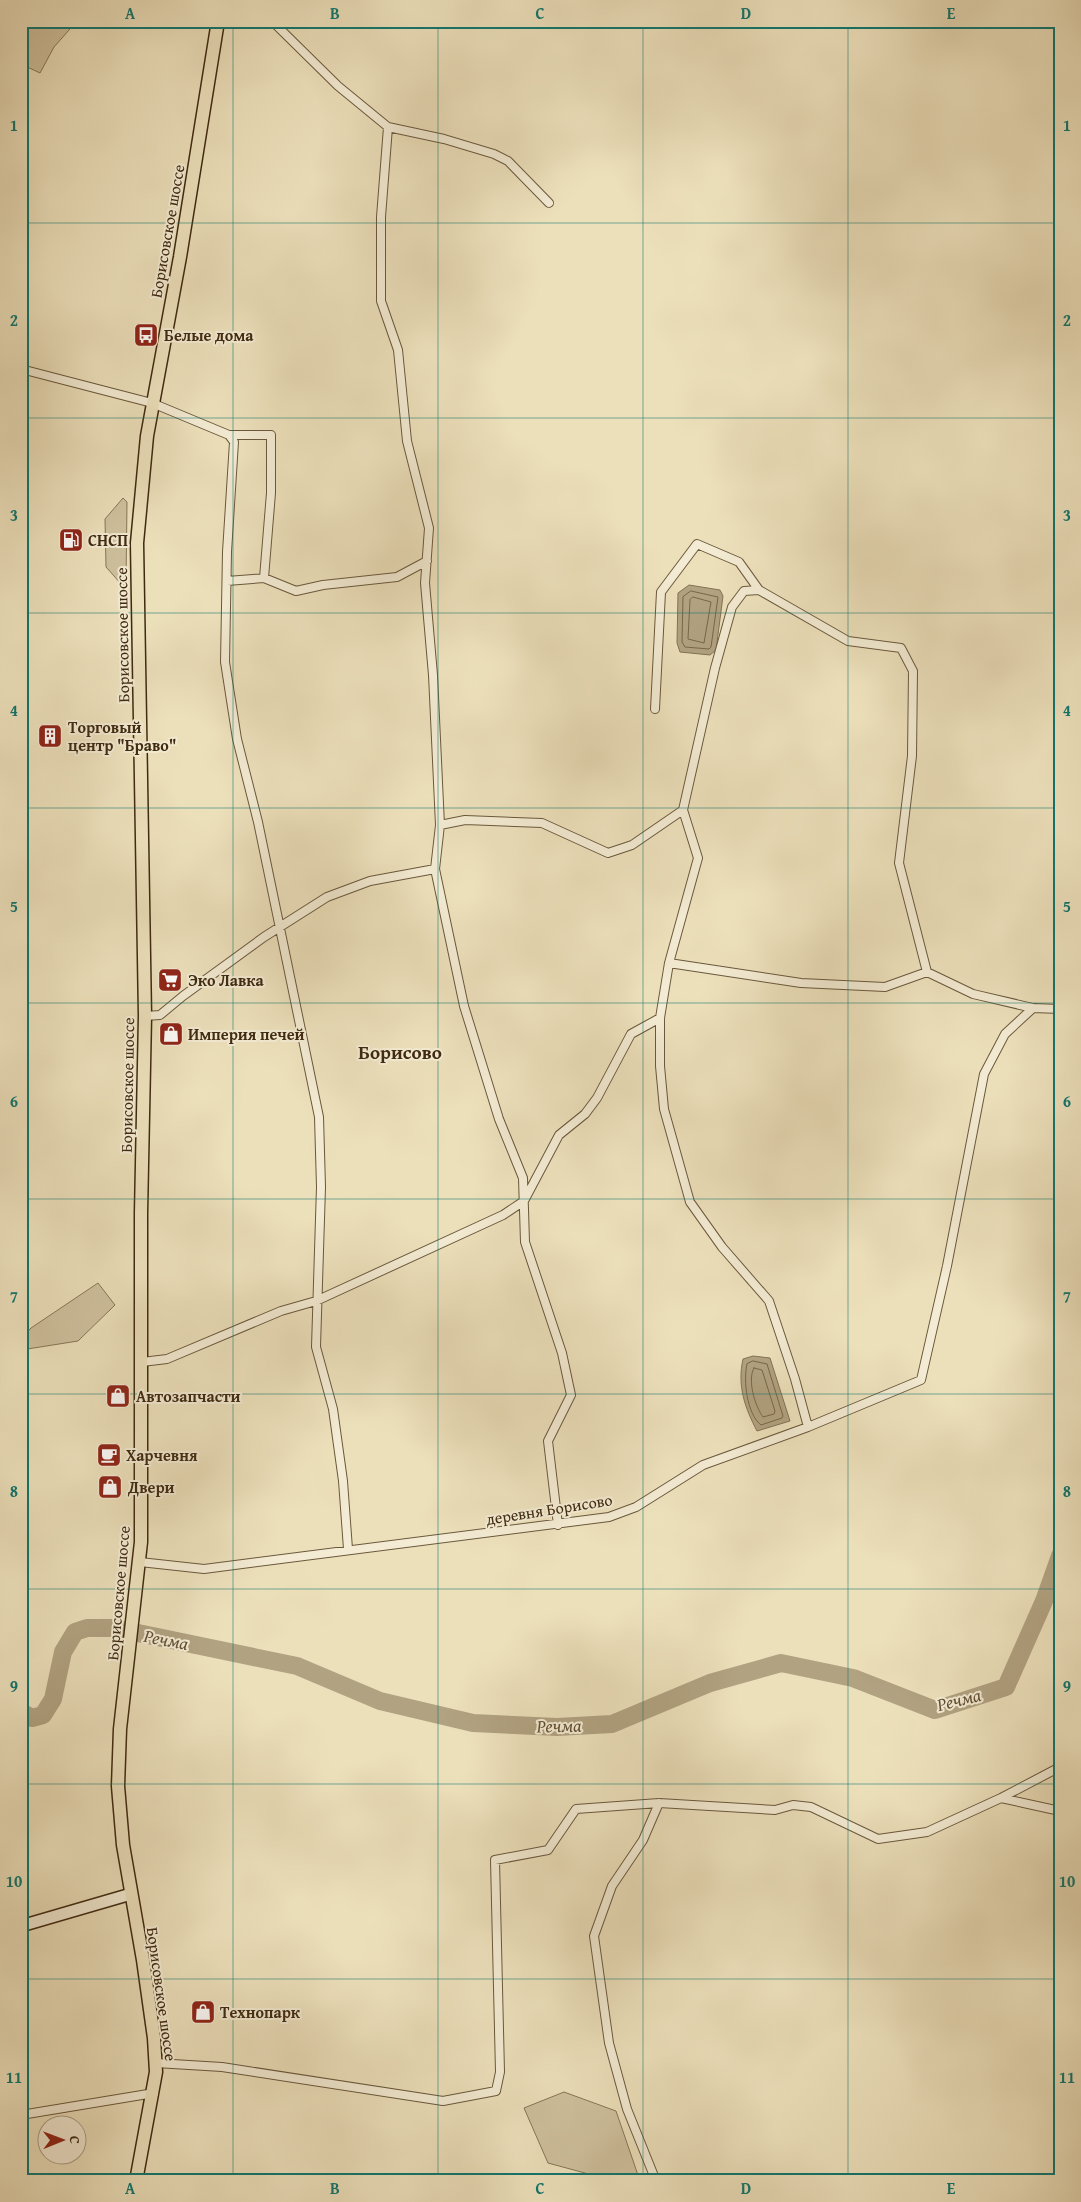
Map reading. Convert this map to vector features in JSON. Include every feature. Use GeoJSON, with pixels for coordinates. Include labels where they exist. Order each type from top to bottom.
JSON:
{"type":"FeatureCollection","features":[{"type":"Feature","properties":{"kind":"main road","name":"Борисовское шоссе"},"geometry":{"type":"LineString","coordinates":[[136,2181],[154,2093],[156,2063],[143,1960],[123,1845],[118,1786],[120,1729],[140,1562],[141,1213],[145,1016],[137,543],[143,464],[152,403],[180,257],[218,21]]}},
{"type":"Feature","properties":{"kind":"street"},"geometry":{"type":"LineString","coordinates":[[272,21],[338,86],[388,127],[444,139],[501,157],[514,167],[549,204]]}},
{"type":"Feature","properties":{"kind":"street"},"geometry":{"type":"LineString","coordinates":[[388,127],[380,217],[381,301],[398,350],[407,441],[429,528],[425,583],[433,675],[440,825],[434,869],[464,1006],[498,1119],[523,1178],[525,1242],[562,1353],[571,1395],[548,1441],[558,1525]]}},
{"type":"Feature","properties":{"kind":"street"},"geometry":{"type":"LineString","coordinates":[[21,369],[152,403],[229,434],[271,435],[270,493],[264,578]]}},
{"type":"Feature","properties":{"kind":"street"},"geometry":{"type":"LineString","coordinates":[[229,434],[234,442],[225,662],[237,739],[258,822],[319,1117],[321,1187],[316,1347],[333,1409],[344,1481],[348,1549]]}},
{"type":"Feature","properties":{"kind":"street"},"geometry":{"type":"LineString","coordinates":[[655,709],[661,592],[697,544],[738,562],[759,590],[848,641],[901,648],[913,671],[912,756],[899,863],[926,972]]}},
{"type":"Feature","properties":{"kind":"street"},"geometry":{"type":"LineString","coordinates":[[227,581],[264,578],[296,591],[323,585],[397,577],[427,561]]}},
{"type":"Feature","properties":{"kind":"street"},"geometry":{"type":"LineString","coordinates":[[759,590],[744,591],[732,608],[713,677],[683,810],[698,858],[669,963],[660,1018],[664,1109],[690,1202],[722,1247],[769,1300],[795,1378],[808,1427]]}},
{"type":"Feature","properties":{"kind":"street"},"geometry":{"type":"LineString","coordinates":[[440,825],[464,820],[542,823],[608,853],[632,845],[683,810]]}},
{"type":"Feature","properties":{"kind":"street"},"geometry":{"type":"LineString","coordinates":[[145,1016],[160,1016],[205,980],[327,897],[370,881],[434,869]]}},
{"type":"Feature","properties":{"kind":"street"},"geometry":{"type":"LineString","coordinates":[[669,963],[801,983],[885,988],[926,972],[974,994],[1032,1008],[1060,1009]]}},
{"type":"Feature","properties":{"kind":"street","name":"деревня Борисово"},"geometry":{"type":"LineString","coordinates":[[140,1562],[204,1569],[609,1517],[636,1507],[702,1465],[808,1427],[921,1380],[947,1266],[984,1074],[1005,1034],[1032,1008]]}},
{"type":"Feature","properties":{"kind":"street"},"geometry":{"type":"LineString","coordinates":[[142,1362],[167,1359],[281,1311],[316,1301],[503,1215],[524,1201],[559,1135],[586,1114],[598,1098],[631,1034],[660,1018]]}},
{"type":"Feature","properties":{"kind":"street"},"geometry":{"type":"LineString","coordinates":[[156,2063],[222,2067],[444,2101],[496,2091],[500,2072],[495,1860],[548,1850],[576,1809],[659,1803],[774,1810],[793,1805],[811,1807],[878,1838],[927,1832],[1001,1798],[1060,1767]]}},
{"type":"Feature","properties":{"kind":"street"},"geometry":{"type":"LineString","coordinates":[[1001,1798],[1060,1811]]}},
{"type":"Feature","properties":{"kind":"street"},"geometry":{"type":"LineString","coordinates":[[656,2181],[626,2109],[610,2049],[594,1936],[612,1886],[643,1840],[659,1803]]}},
{"type":"Feature","properties":{"kind":"street"},"geometry":{"type":"LineString","coordinates":[[21,1926],[131,1894]]}},
{"type":"Feature","properties":{"kind":"street"},"geometry":{"type":"LineString","coordinates":[[21,2115],[154,2093]]}},
{"type":"Feature","properties":{"kind":"shaded area"},"geometry":{"type":"Polygon","coordinates":[[[21,21],[77,21],[54,47],[40,73],[21,64],[21,21]]]}},
{"type":"Feature","properties":{"kind":"shaded area"},"geometry":{"type":"Polygon","coordinates":[[[123,498],[127,502],[126,583],[122,585],[106,567],[105,519],[123,498]]]}},
{"type":"Feature","properties":{"kind":"shaded area"},"geometry":{"type":"Polygon","coordinates":[[[98,1283],[115,1305],[78,1341],[21,1350],[21,1339],[31,1328],[98,1283]]]}},
{"type":"Feature","properties":{"kind":"shaded area"},"geometry":{"type":"Polygon","coordinates":[[[564,2092],[616,2111],[640,2181],[599,2181],[596,2176],[548,2163],[524,2108],[564,2092]]]}},
{"type":"Feature","properties":{"kind":"water"},"geometry":{"type":"Polygon","coordinates":[[[689,585],[720,590],[723,596],[716,650],[710,655],[680,652],[677,643],[678,593],[689,585]]]}},
{"type":"Feature","properties":{"kind":"water"},"geometry":{"type":"Polygon","coordinates":[[[753,1356],[770,1358],[790,1421],[757,1431],[743,1396],[741,1378],[743,1359],[753,1356]]]}},
{"type":"Feature","properties":{"kind":"waterway","name":"Речма"},"geometry":{"type":"LineString","coordinates":[[21,1712],[32,1718],[43,1715],[53,1699],[63,1652],[75,1632],[87,1628],[114,1628],[297,1666],[380,1701],[473,1723],[557,1727],[612,1724],[710,1683],[781,1663],[853,1678],[935,1710],[1006,1687],[1044,1601],[1060,1556]]}},
{"type":"Feature","properties":{"kind":"place","name":"Белые дома"},"geometry":{"type":"Point","coordinates":[146,335]}},
{"type":"Feature","properties":{"kind":"place","name":"СНСП"},"geometry":{"type":"Point","coordinates":[71,540]}},
{"type":"Feature","properties":{"kind":"place","name":"Торговый центр \"Браво\""},"geometry":{"type":"Point","coordinates":[50,736]}},
{"type":"Feature","properties":{"kind":"place","name":"Эко Лавка"},"geometry":{"type":"Point","coordinates":[170,980]}},
{"type":"Feature","properties":{"kind":"place","name":"Империя печей"},"geometry":{"type":"Point","coordinates":[171,1034]}},
{"type":"Feature","properties":{"kind":"place","name":"Автозапчасти"},"geometry":{"type":"Point","coordinates":[118,1396]}},
{"type":"Feature","properties":{"kind":"place","name":"Харчевня"},"geometry":{"type":"Point","coordinates":[109,1455]}},
{"type":"Feature","properties":{"kind":"place","name":"Двери"},"geometry":{"type":"Point","coordinates":[110,1487]}},
{"type":"Feature","properties":{"kind":"place","name":"Технопарк"},"geometry":{"type":"Point","coordinates":[203,2012]}},
{"type":"Feature","properties":{"kind":"district","name":"Борисово"},"geometry":{"type":"Point","coordinates":[400,1052]}}]}
